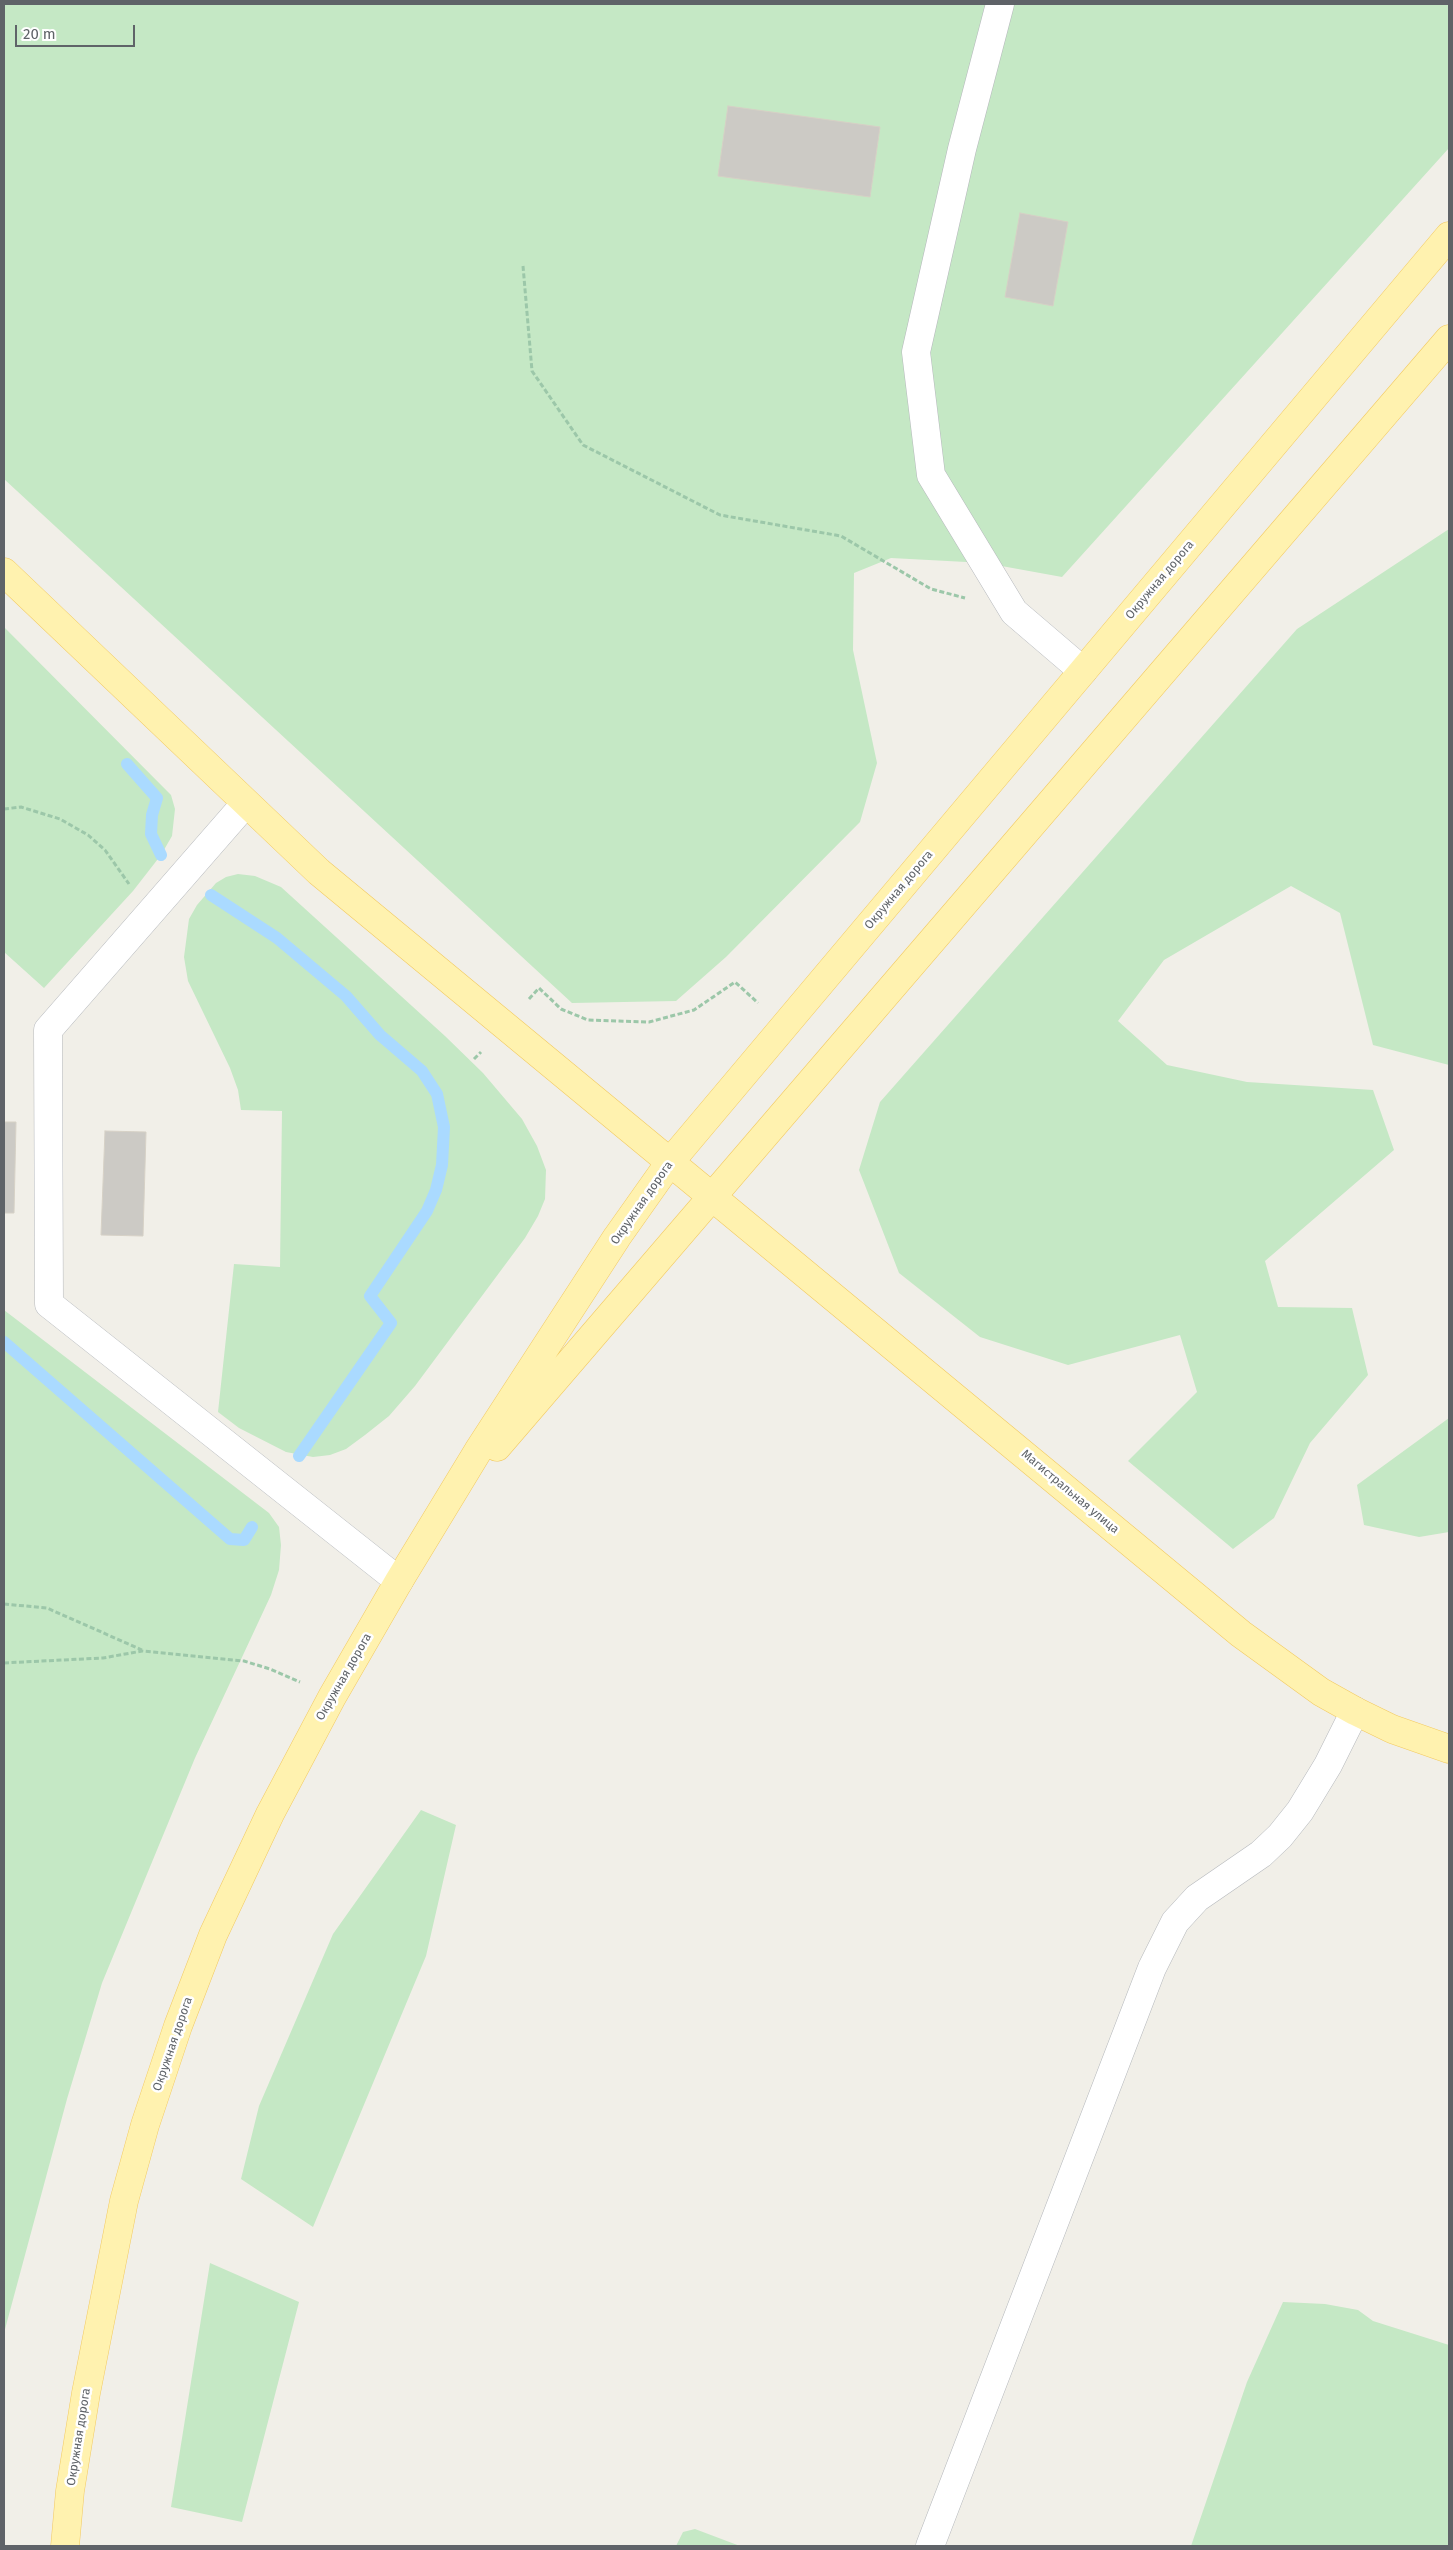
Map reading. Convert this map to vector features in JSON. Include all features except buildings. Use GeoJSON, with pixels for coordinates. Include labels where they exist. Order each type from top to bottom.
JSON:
{"type":"FeatureCollection","features":[{"type":"Feature","properties":{"kind":"main road","name":"Окружная дорога"},"geometry":{"type":"LineString","coordinates":[[65,2546],[72,2481],[104,2294],[124,2200],[178,2026],[213,1935],[270,1814],[332,1697],[399,1581],[478,1451],[617,1237],[670,1162],[1449,236]]}},
{"type":"Feature","properties":{"kind":"main road","name":"Окружная дорога"},"geometry":{"type":"LineString","coordinates":[[399,1581],[496,1448],[713,1198],[1449,339]]}},
{"type":"Feature","properties":{"kind":"main road","name":"Магистральная улица"},"geometry":{"type":"LineString","coordinates":[[4,572],[245,804],[319,872],[1241,1634],[1321,1692],[1355,1711],[1392,1730],[1449,1749]]}},
{"type":"Feature","properties":{"kind":"street"},"geometry":{"type":"LineString","coordinates":[[1000,4],[962,149],[916,352],[931,475],[1014,612],[1084,670]]}},
{"type":"Feature","properties":{"kind":"street"},"geometry":{"type":"LineString","coordinates":[[245,804],[48,1030],[49,1304],[399,1581]]}},
{"type":"Feature","properties":{"kind":"street"},"geometry":{"type":"LineString","coordinates":[[930,2546],[1149,1977],[1175,1922],[1198,1898],[1261,1854],[1280,1836],[1300,1811],[1328,1765],[1355,1711]]}},
{"type":"Feature","properties":{"kind":"path"},"geometry":{"type":"LineString","coordinates":[[523,266],[532,371],[583,445],[720,515],[841,536],[931,589],[1014,612]]}},
{"type":"Feature","properties":{"kind":"path"},"geometry":{"type":"LineString","coordinates":[[4,809],[22,807],[29,809],[60,819],[88,835],[105,850],[133,891]]}},
{"type":"Feature","properties":{"kind":"path"},"geometry":{"type":"LineString","coordinates":[[474,1060],[539,988],[561,1009],[588,1020],[649,1022],[694,1010],[735,982],[784,1026]]}},
{"type":"Feature","properties":{"kind":"path"},"geometry":{"type":"LineString","coordinates":[[4,1604],[17,1603],[47,1608],[142,1650],[244,1661],[270,1668],[332,1697]]}},
{"type":"Feature","properties":{"kind":"path"},"geometry":{"type":"LineString","coordinates":[[4,1663],[103,1658],[142,1650]]}},
{"type":"Feature","properties":{"kind":"green space"},"geometry":{"type":"Polygon","coordinates":[[[4,4],[1449,4],[1449,148],[1062,577],[985,563],[891,558],[854,573],[853,650],[877,763],[860,822],[726,957],[676,1001],[572,1003],[4,479],[4,4]]]}},
{"type":"Feature","properties":{"kind":"green space"},"geometry":{"type":"Polygon","coordinates":[[[1449,529],[1449,1065],[1373,1045],[1340,913],[1291,886],[1164,960],[1118,1021],[1167,1065],[1247,1082],[1373,1090],[1394,1150],[1265,1261],[1278,1307],[1352,1308],[1368,1375],[1310,1443],[1274,1518],[1233,1549],[1128,1461],[1197,1392],[1180,1335],[1068,1365],[980,1337],[899,1273],[859,1170],[880,1102],[1297,629],[1449,529]]]}},
{"type":"Feature","properties":{"kind":"green space"},"geometry":{"type":"Polygon","coordinates":[[[4,627],[171,795],[175,809],[172,836],[161,855],[133,891],[44,988],[4,952],[4,627]]]}},
{"type":"Feature","properties":{"kind":"green space"},"geometry":{"type":"Polygon","coordinates":[[[238,874],[255,876],[281,887],[445,1036],[483,1073],[522,1119],[537,1146],[546,1170],[545,1199],[538,1216],[525,1238],[415,1386],[389,1416],[346,1449],[330,1455],[313,1457],[286,1452],[239,1428],[218,1412],[234,1264],[280,1267],[282,1111],[241,1110],[238,1090],[230,1068],[188,981],[184,957],[189,919],[197,905],[216,883],[226,877],[238,874]]]}},
{"type":"Feature","properties":{"kind":"green space"},"geometry":{"type":"Polygon","coordinates":[[[4,1310],[269,1513],[279,1527],[281,1545],[279,1570],[271,1595],[195,1758],[102,1983],[67,2099],[4,2333],[4,1310]]]}},
{"type":"Feature","properties":{"kind":"green space"},"geometry":{"type":"Polygon","coordinates":[[[1449,1418],[1449,1532],[1419,1537],[1364,1525],[1357,1485],[1449,1418]]]}},
{"type":"Feature","properties":{"kind":"green space"},"geometry":{"type":"Polygon","coordinates":[[[421,1810],[456,1825],[426,1956],[313,2227],[241,2179],[259,2106],[333,1934],[421,1810]]]}},
{"type":"Feature","properties":{"kind":"green space"},"geometry":{"type":"Polygon","coordinates":[[[210,2263],[299,2302],[242,2522],[171,2507],[210,2263]]]}},
{"type":"Feature","properties":{"kind":"green space"},"geometry":{"type":"Polygon","coordinates":[[[1283,2302],[1325,2304],[1358,2310],[1373,2321],[1449,2345],[1449,2546],[1191,2546],[1247,2382],[1283,2302]]]}},
{"type":"Feature","properties":{"kind":"green space"},"geometry":{"type":"Polygon","coordinates":[[[695,2529],[740,2546],[676,2546],[683,2532],[695,2529]]]}},
{"type":"Feature","properties":{"kind":"waterway"},"geometry":{"type":"LineString","coordinates":[[127,764],[157,798],[152,815],[151,834],[161,855]]}},
{"type":"Feature","properties":{"kind":"waterway"},"geometry":{"type":"LineString","coordinates":[[211,895],[277,938],[346,996],[380,1035],[422,1071],[437,1094],[444,1127],[442,1165],[436,1190],[427,1211],[370,1296],[391,1323],[299,1456]]}},
{"type":"Feature","properties":{"kind":"waterway"},"geometry":{"type":"LineString","coordinates":[[4,1342],[230,1539],[244,1540],[252,1527]]}}]}
